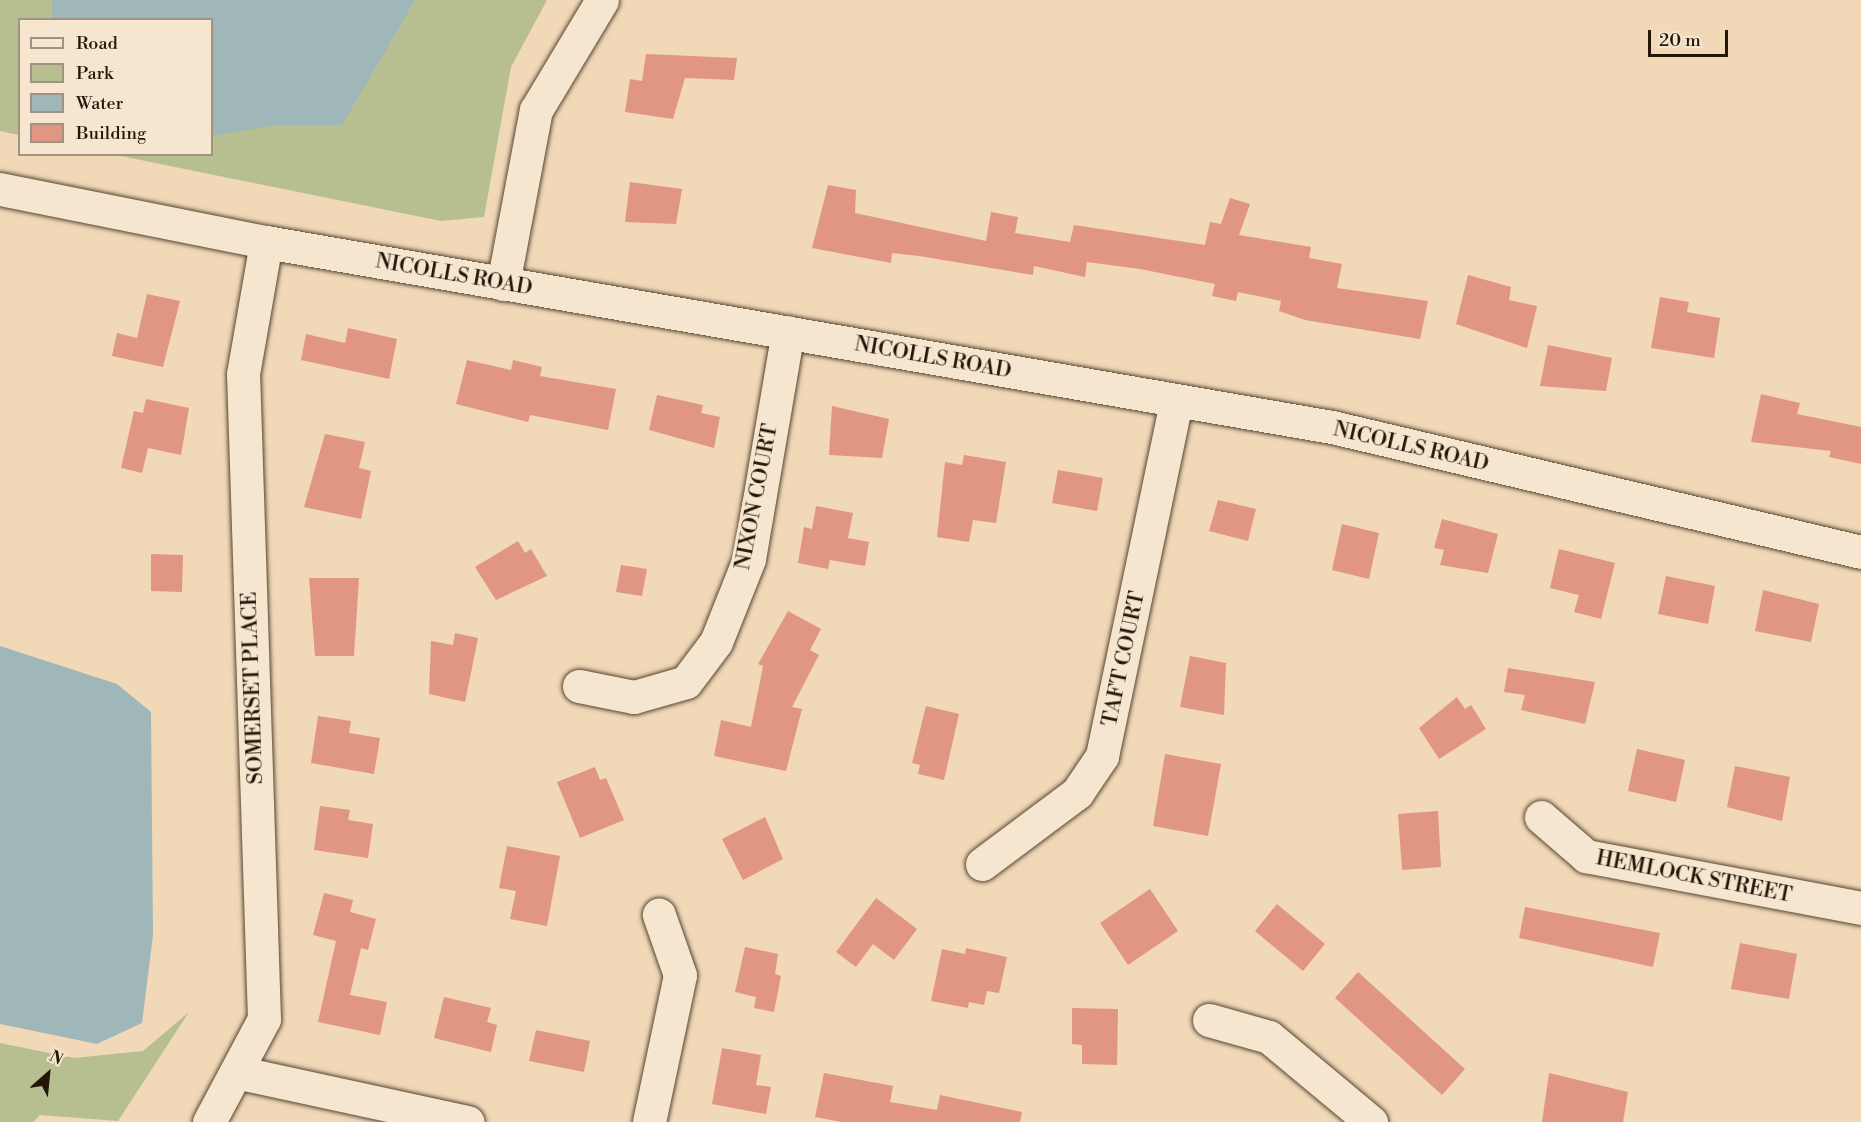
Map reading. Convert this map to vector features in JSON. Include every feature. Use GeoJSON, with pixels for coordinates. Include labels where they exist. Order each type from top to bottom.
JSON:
{"type":"FeatureCollection","features":[{"type":"Feature","properties":{"kind":"street"},"geometry":{"type":"LineString","coordinates":[[503,284],[536,110],[602,0]]}},
{"type":"Feature","properties":{"kind":"street","name":"NICOLLS ROAD"},"geometry":{"type":"LineString","coordinates":[[0,189],[266,242],[1332,427],[1861,552]]}},
{"type":"Feature","properties":{"kind":"street","name":"SOMERSET PLACE"},"geometry":{"type":"LineString","coordinates":[[209,1122],[264,1019],[243,374],[266,242]]}},
{"type":"Feature","properties":{"kind":"street","name":"NIXON COURT"},"geometry":{"type":"LineString","coordinates":[[579,686],[634,697],[686,682],[716,642],[749,559],[788,332]]}},
{"type":"Feature","properties":{"kind":"street","name":"TAFT COURT"},"geometry":{"type":"LineString","coordinates":[[982,864],[1077,793],[1102,756],[1176,401]]}},
{"type":"Feature","properties":{"kind":"street","name":"HEMLOCK STREET"},"geometry":{"type":"LineString","coordinates":[[1541,817],[1586,856],[1861,908]]}},
{"type":"Feature","properties":{"kind":"street"},"geometry":{"type":"LineString","coordinates":[[649,1122],[680,975],[659,915]]}},
{"type":"Feature","properties":{"kind":"street"},"geometry":{"type":"LineString","coordinates":[[1209,1020],[1242,1025],[1269,1037],[1371,1122]]}},
{"type":"Feature","properties":{"kind":"street"},"geometry":{"type":"LineString","coordinates":[[236,1072],[468,1122]]}},
{"type":"Feature","properties":{"kind":"green space"},"geometry":{"type":"Polygon","coordinates":[[[0,0],[547,0],[511,67],[484,217],[441,221],[121,156],[213,156],[213,18],[18,18],[18,135],[0,131],[0,0]]]}},
{"type":"Feature","properties":{"kind":"green space"},"geometry":{"type":"Polygon","coordinates":[[[189,1012],[118,1121],[40,1115],[33,1122],[0,1122],[0,1043],[74,1058],[143,1051],[189,1012]]]}},
{"type":"Feature","properties":{"kind":"water"},"geometry":{"type":"Polygon","coordinates":[[[52,0],[415,0],[342,125],[276,125],[213,136],[213,18],[52,18],[52,0]]]}},
{"type":"Feature","properties":{"kind":"water"},"geometry":{"type":"Polygon","coordinates":[[[0,646],[117,684],[151,712],[153,935],[142,1023],[97,1044],[0,1024],[0,646]]]}},
{"type":"Feature","properties":{"kind":"building"},"geometry":{"type":"Polygon","coordinates":[[[646,54],[737,58],[734,80],[685,78],[673,119],[625,112],[630,79],[642,81],[646,54]]]}},
{"type":"Feature","properties":{"kind":"building"},"geometry":{"type":"Polygon","coordinates":[[[630,182],[682,189],[676,224],[625,222],[630,182]]]}},
{"type":"Feature","properties":{"kind":"building"},"geometry":{"type":"Polygon","coordinates":[[[828,185],[856,190],[855,213],[986,241],[991,212],[1018,217],[1015,233],[1070,242],[1074,225],[1205,245],[1210,222],[1221,224],[1230,198],[1250,204],[1239,235],[1311,247],[1309,258],[1342,264],[1337,288],[1428,301],[1420,339],[1305,320],[1279,311],[1281,301],[1238,292],[1236,301],[1212,296],[1215,284],[1140,269],[1087,262],[1085,277],[1034,266],[1033,275],[892,253],[891,263],[812,248],[828,185]]]}},
{"type":"Feature","properties":{"kind":"building"},"geometry":{"type":"Polygon","coordinates":[[[1468,275],[1511,287],[1509,300],[1537,306],[1527,348],[1456,324],[1468,275]]]}},
{"type":"Feature","properties":{"kind":"building"},"geometry":{"type":"Polygon","coordinates":[[[147,294],[180,301],[163,367],[112,356],[117,333],[137,338],[147,294]]]}},
{"type":"Feature","properties":{"kind":"building"},"geometry":{"type":"Polygon","coordinates":[[[1660,297],[1689,302],[1687,312],[1720,318],[1714,358],[1651,348],[1660,297]]]}},
{"type":"Feature","properties":{"kind":"building"},"geometry":{"type":"Polygon","coordinates":[[[348,328],[397,339],[389,379],[301,360],[306,334],[345,343],[348,328]]]}},
{"type":"Feature","properties":{"kind":"building"},"geometry":{"type":"Polygon","coordinates":[[[1548,345],[1612,358],[1606,391],[1540,386],[1548,345]]]}},
{"type":"Feature","properties":{"kind":"building"},"geometry":{"type":"Polygon","coordinates":[[[467,360],[511,370],[513,360],[542,367],[540,376],[616,389],[608,430],[530,415],[528,422],[456,404],[467,360]]]}},
{"type":"Feature","properties":{"kind":"building"},"geometry":{"type":"Polygon","coordinates":[[[1761,394],[1800,403],[1797,414],[1861,427],[1861,464],[1829,457],[1831,451],[1751,442],[1761,394]]]}},
{"type":"Feature","properties":{"kind":"building"},"geometry":{"type":"Polygon","coordinates":[[[657,395],[703,405],[701,413],[720,417],[714,448],[649,430],[657,395]]]}},
{"type":"Feature","properties":{"kind":"building"},"geometry":{"type":"Polygon","coordinates":[[[146,399],[189,408],[181,455],[148,448],[142,473],[121,468],[134,411],[143,413],[146,399]]]}},
{"type":"Feature","properties":{"kind":"building"},"geometry":{"type":"Polygon","coordinates":[[[832,406],[889,419],[882,458],[829,455],[832,406]]]}},
{"type":"Feature","properties":{"kind":"building"},"geometry":{"type":"Polygon","coordinates":[[[325,434],[365,442],[359,468],[371,471],[361,519],[304,507],[325,434]]]}},
{"type":"Feature","properties":{"kind":"building"},"geometry":{"type":"Polygon","coordinates":[[[964,455],[1006,462],[996,523],[973,520],[969,542],[937,537],[945,462],[962,465],[964,455]]]}},
{"type":"Feature","properties":{"kind":"building"},"geometry":{"type":"Polygon","coordinates":[[[1058,470],[1103,478],[1097,511],[1052,503],[1058,470]]]}},
{"type":"Feature","properties":{"kind":"building"},"geometry":{"type":"Polygon","coordinates":[[[1218,500],[1256,509],[1248,541],[1209,531],[1218,500]]]}},
{"type":"Feature","properties":{"kind":"building"},"geometry":{"type":"Polygon","coordinates":[[[816,506],[853,513],[848,538],[869,542],[865,566],[830,560],[828,569],[798,563],[804,527],[812,529],[816,506]]]}},
{"type":"Feature","properties":{"kind":"building"},"geometry":{"type":"Polygon","coordinates":[[[1442,519],[1498,534],[1488,573],[1440,565],[1444,550],[1434,548],[1442,519]]]}},
{"type":"Feature","properties":{"kind":"building"},"geometry":{"type":"Polygon","coordinates":[[[1342,524],[1379,533],[1369,579],[1332,570],[1342,524]]]}},
{"type":"Feature","properties":{"kind":"building"},"geometry":{"type":"Polygon","coordinates":[[[518,541],[525,553],[531,549],[547,576],[496,600],[475,567],[518,541]]]}},
{"type":"Feature","properties":{"kind":"building"},"geometry":{"type":"Polygon","coordinates":[[[1559,549],[1615,563],[1601,619],[1574,612],[1579,595],[1550,588],[1559,549]]]}},
{"type":"Feature","properties":{"kind":"building"},"geometry":{"type":"Polygon","coordinates":[[[151,554],[183,555],[182,592],[151,591],[151,554]]]}},
{"type":"Feature","properties":{"kind":"building"},"geometry":{"type":"Polygon","coordinates":[[[621,565],[647,569],[642,596],[616,592],[621,565]]]}},
{"type":"Feature","properties":{"kind":"building"},"geometry":{"type":"Polygon","coordinates":[[[1666,576],[1715,586],[1708,624],[1658,614],[1666,576]]]}},
{"type":"Feature","properties":{"kind":"building"},"geometry":{"type":"Polygon","coordinates":[[[309,578],[359,578],[354,656],[315,656],[309,578]]]}},
{"type":"Feature","properties":{"kind":"building"},"geometry":{"type":"Polygon","coordinates":[[[1763,590],[1819,604],[1811,642],[1755,631],[1763,590]]]}},
{"type":"Feature","properties":{"kind":"building"},"geometry":{"type":"Polygon","coordinates":[[[788,611],[821,629],[810,650],[819,655],[792,707],[802,709],[786,771],[714,756],[721,720],[751,727],[763,666],[758,664],[788,611]]]}},
{"type":"Feature","properties":{"kind":"building"},"geometry":{"type":"Polygon","coordinates":[[[455,633],[478,638],[465,702],[429,694],[431,641],[453,645],[455,633]]]}},
{"type":"Feature","properties":{"kind":"building"},"geometry":{"type":"Polygon","coordinates":[[[1190,656],[1226,663],[1224,715],[1180,707],[1190,656]]]}},
{"type":"Feature","properties":{"kind":"building"},"geometry":{"type":"Polygon","coordinates":[[[1508,668],[1595,682],[1585,724],[1521,710],[1525,695],[1504,692],[1508,668]]]}},
{"type":"Feature","properties":{"kind":"building"},"geometry":{"type":"Polygon","coordinates":[[[1457,697],[1465,709],[1471,705],[1486,729],[1439,759],[1419,728],[1457,697]]]}},
{"type":"Feature","properties":{"kind":"building"},"geometry":{"type":"Polygon","coordinates":[[[926,706],[959,714],[944,780],[918,774],[920,765],[912,763],[926,706]]]}},
{"type":"Feature","properties":{"kind":"building"},"geometry":{"type":"Polygon","coordinates":[[[318,716],[351,721],[349,733],[380,738],[374,774],[311,763],[318,716]]]}},
{"type":"Feature","properties":{"kind":"building"},"geometry":{"type":"Polygon","coordinates":[[[1637,749],[1685,760],[1676,802],[1628,791],[1637,749]]]}},
{"type":"Feature","properties":{"kind":"building"},"geometry":{"type":"Polygon","coordinates":[[[1165,754],[1221,764],[1208,836],[1153,826],[1165,754]]]}},
{"type":"Feature","properties":{"kind":"building"},"geometry":{"type":"Polygon","coordinates":[[[1735,766],[1790,777],[1782,821],[1727,807],[1735,766]]]}},
{"type":"Feature","properties":{"kind":"building"},"geometry":{"type":"Polygon","coordinates":[[[595,767],[600,780],[606,778],[624,820],[580,838],[557,782],[595,767]]]}},
{"type":"Feature","properties":{"kind":"building"},"geometry":{"type":"Polygon","coordinates":[[[320,806],[350,810],[348,820],[373,824],[368,858],[314,850],[320,806]]]}},
{"type":"Feature","properties":{"kind":"building"},"geometry":{"type":"Polygon","coordinates":[[[1438,811],[1441,867],[1402,870],[1398,814],[1438,811]]]}},
{"type":"Feature","properties":{"kind":"building"},"geometry":{"type":"Polygon","coordinates":[[[765,817],[783,859],[743,880],[722,839],[765,817]]]}},
{"type":"Feature","properties":{"kind":"building"},"geometry":{"type":"Polygon","coordinates":[[[507,846],[560,856],[547,926],[510,919],[516,891],[499,888],[507,846]]]}},
{"type":"Feature","properties":{"kind":"building"},"geometry":{"type":"Polygon","coordinates":[[[1150,889],[1178,931],[1128,965],[1100,923],[1150,889]]]}},
{"type":"Feature","properties":{"kind":"building"},"geometry":{"type":"Polygon","coordinates":[[[324,893],[353,900],[350,912],[376,919],[368,950],[361,948],[350,995],[387,1002],[380,1035],[318,1022],[336,941],[313,935],[324,893]]]}},
{"type":"Feature","properties":{"kind":"building"},"geometry":{"type":"Polygon","coordinates":[[[876,898],[917,929],[894,960],[873,944],[856,967],[836,952],[876,898]]]}},
{"type":"Feature","properties":{"kind":"building"},"geometry":{"type":"Polygon","coordinates":[[[1277,904],[1325,944],[1303,971],[1255,931],[1277,904]]]}},
{"type":"Feature","properties":{"kind":"building"},"geometry":{"type":"Polygon","coordinates":[[[1525,907],[1660,933],[1653,967],[1519,938],[1525,907]]]}},
{"type":"Feature","properties":{"kind":"building"},"geometry":{"type":"Polygon","coordinates":[[[1740,943],[1797,954],[1789,999],[1731,989],[1740,943]]]}},
{"type":"Feature","properties":{"kind":"building"},"geometry":{"type":"Polygon","coordinates":[[[745,947],[778,954],[775,974],[781,976],[774,1012],[754,1008],[756,997],[735,992],[745,947]]]}},
{"type":"Feature","properties":{"kind":"building"},"geometry":{"type":"Polygon","coordinates":[[[966,948],[1007,957],[999,993],[987,991],[984,1005],[969,1002],[968,1008],[931,1001],[942,949],[965,954],[966,948]]]}},
{"type":"Feature","properties":{"kind":"building"},"geometry":{"type":"Polygon","coordinates":[[[1358,972],[1465,1069],[1442,1095],[1335,998],[1358,972]]]}},
{"type":"Feature","properties":{"kind":"building"},"geometry":{"type":"Polygon","coordinates":[[[444,997],[491,1008],[487,1022],[497,1025],[491,1052],[434,1038],[444,997]]]}},
{"type":"Feature","properties":{"kind":"building"},"geometry":{"type":"Polygon","coordinates":[[[1072,1008],[1118,1009],[1117,1065],[1082,1064],[1082,1045],[1072,1044],[1072,1008]]]}},
{"type":"Feature","properties":{"kind":"building"},"geometry":{"type":"Polygon","coordinates":[[[536,1030],[590,1041],[584,1072],[529,1061],[536,1030]]]}},
{"type":"Feature","properties":{"kind":"building"},"geometry":{"type":"Polygon","coordinates":[[[722,1048],[761,1055],[756,1085],[771,1087],[766,1114],[712,1104],[722,1048]]]}},
{"type":"Feature","properties":{"kind":"building"},"geometry":{"type":"Polygon","coordinates":[[[824,1073],[893,1086],[890,1102],[937,1110],[940,1095],[1022,1112],[1020,1122],[842,1122],[815,1117],[824,1073]]]}},
{"type":"Feature","properties":{"kind":"building"},"geometry":{"type":"Polygon","coordinates":[[[1549,1073],[1628,1092],[1623,1122],[1542,1122],[1549,1073]]]}}]}
